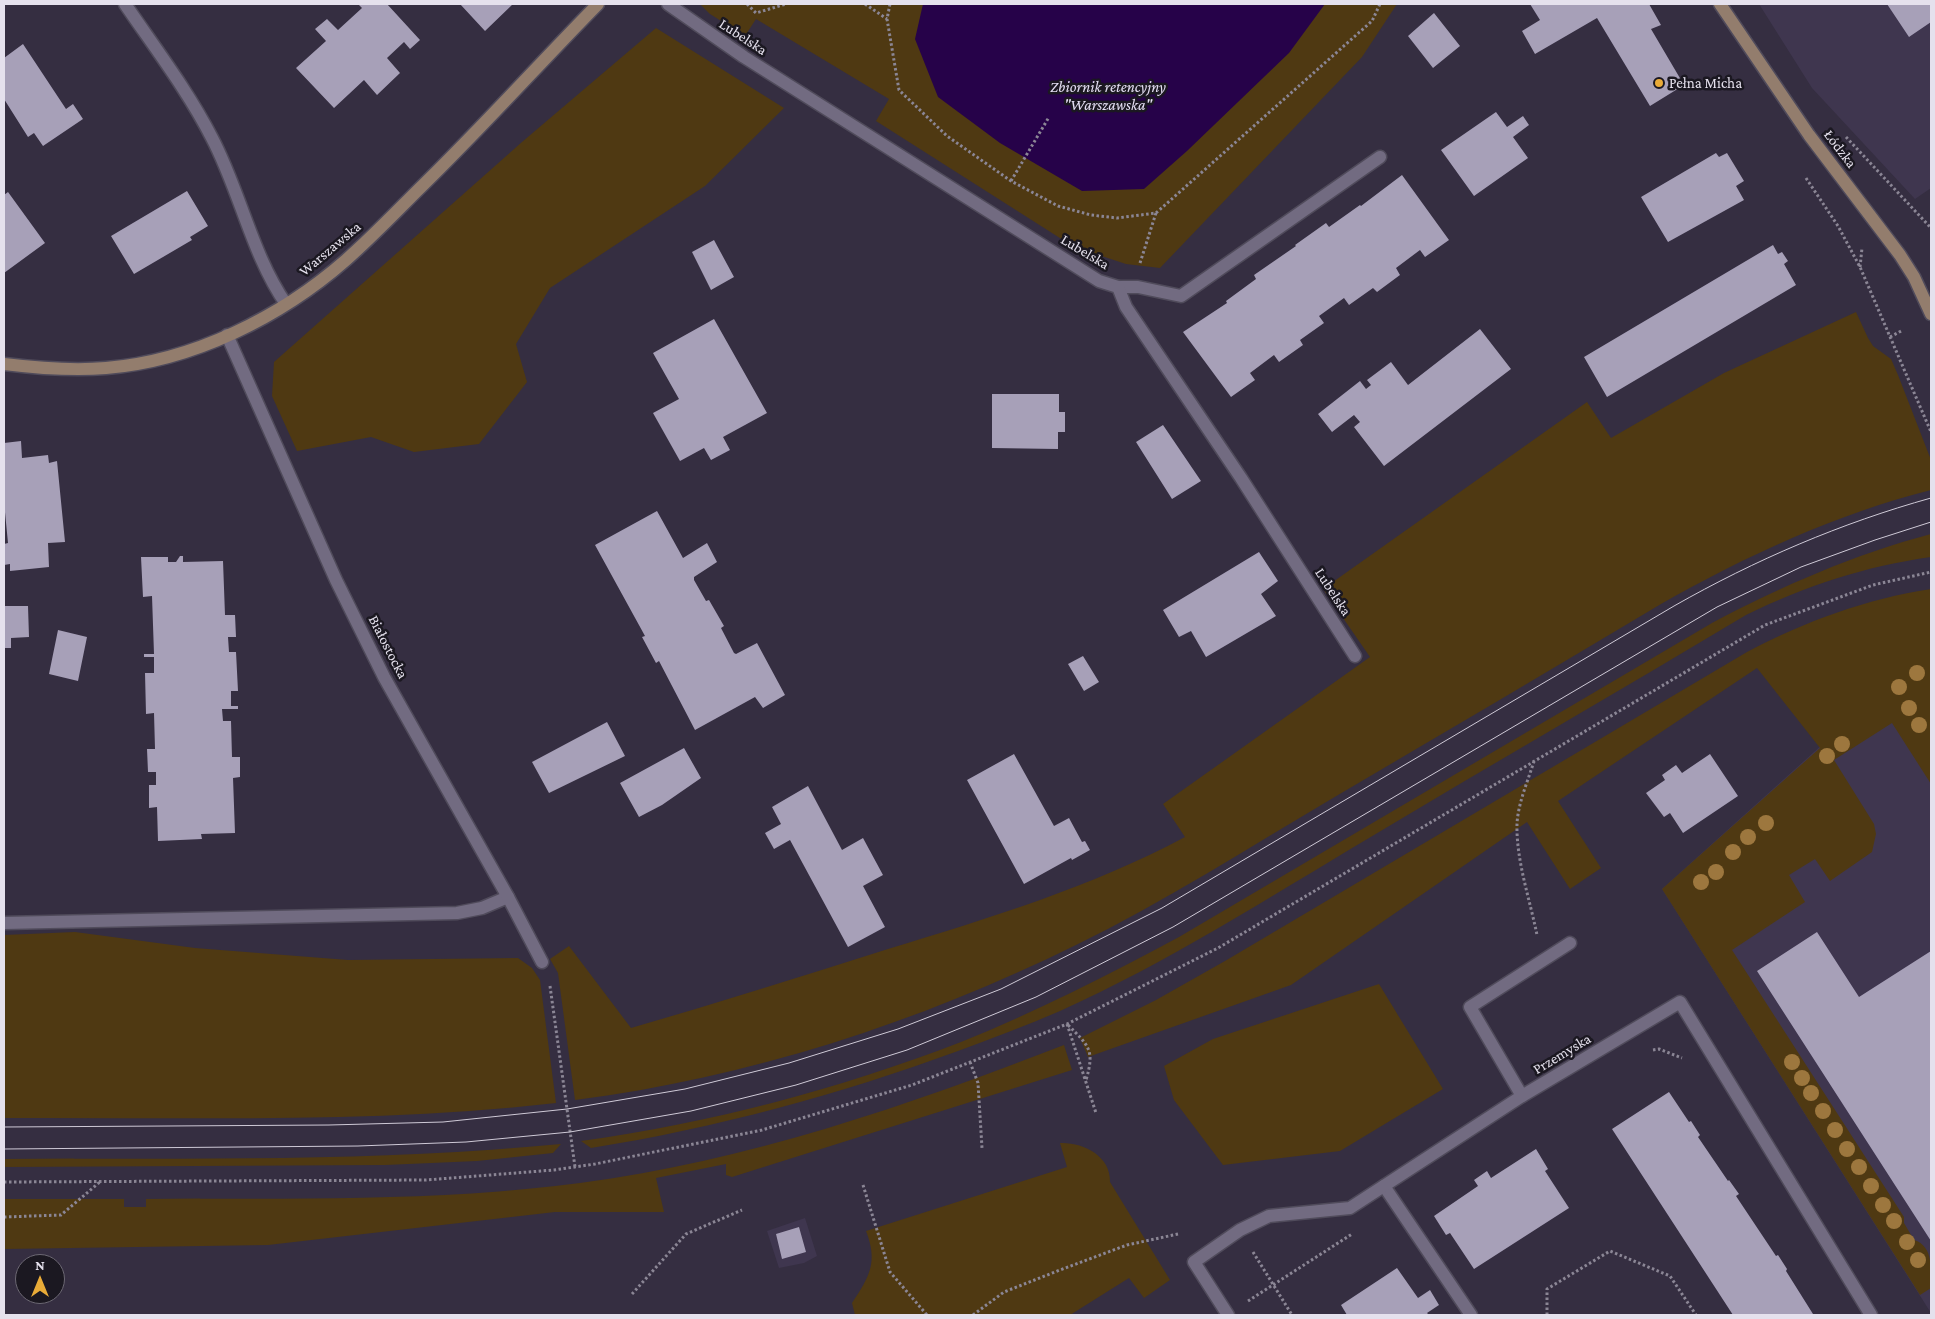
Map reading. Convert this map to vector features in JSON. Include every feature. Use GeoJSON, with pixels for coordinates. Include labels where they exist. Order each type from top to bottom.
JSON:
{"type":"FeatureCollection","features":[{"type":"Feature","properties":{"kind":"street"},"geometry":{"type":"LineString","coordinates":[[125,4],[192,104],[212,138],[228,172],[272,284],[286,304]]}},
{"type":"Feature","properties":{"kind":"street","name":"Warszawska"},"geometry":{"type":"LineString","coordinates":[[4,364],[46,368],[105,368],[140,364],[178,354],[228,335],[286,304],[345,260],[385,223],[453,156],[598,4]]}},
{"type":"Feature","properties":{"kind":"street","name":"Lubelska"},"geometry":{"type":"LineString","coordinates":[[668,4],[744,57],[876,141],[1099,280],[1118,287],[1126,307],[1241,478],[1355,656]]}},
{"type":"Feature","properties":{"kind":"street","name":"Łódzka"},"geometry":{"type":"LineString","coordinates":[[1720,4],[1809,135],[1900,255],[1914,277],[1931,314]]}},
{"type":"Feature","properties":{"kind":"street"},"geometry":{"type":"LineString","coordinates":[[1118,287],[1138,287],[1180,296],[1380,157]]}},
{"type":"Feature","properties":{"kind":"street","name":"Białostocka"},"geometry":{"type":"LineString","coordinates":[[228,335],[336,580],[371,650],[508,896],[542,962]]}},
{"type":"Feature","properties":{"kind":"street"},"geometry":{"type":"LineString","coordinates":[[4,923],[457,912],[482,908],[508,896]]}},
{"type":"Feature","properties":{"kind":"street"},"geometry":{"type":"LineString","coordinates":[[1522,1096],[1470,1007],[1570,943]]}},
{"type":"Feature","properties":{"kind":"street","name":"Przemyska"},"geometry":{"type":"LineString","coordinates":[[1228,1314],[1194,1262],[1240,1230],[1269,1216],[1350,1208],[1522,1096],[1680,1002],[1871,1315]]}},
{"type":"Feature","properties":{"kind":"street"},"geometry":{"type":"LineString","coordinates":[[1384,1186],[1471,1315]]}},
{"type":"Feature","properties":{"kind":"path"},"geometry":{"type":"LineString","coordinates":[[747,4],[756,13],[786,4]]}},
{"type":"Feature","properties":{"kind":"path"},"geometry":{"type":"LineString","coordinates":[[865,4],[887,19]]}},
{"type":"Feature","properties":{"kind":"path"},"geometry":{"type":"LineString","coordinates":[[890,4],[887,19],[899,90],[947,136],[1011,181],[1058,206],[1091,215],[1116,218],[1156,213]]}},
{"type":"Feature","properties":{"kind":"path"},"geometry":{"type":"LineString","coordinates":[[1118,287],[1137,272],[1156,213],[1372,21],[1380,4]]}},
{"type":"Feature","properties":{"kind":"path"},"geometry":{"type":"LineString","coordinates":[[1011,181],[1049,117]]}},
{"type":"Feature","properties":{"kind":"path"},"geometry":{"type":"LineString","coordinates":[[1839,130],[1931,228]]}},
{"type":"Feature","properties":{"kind":"path"},"geometry":{"type":"LineString","coordinates":[[1860,267],[1931,432]]}},
{"type":"Feature","properties":{"kind":"path"},"geometry":{"type":"LineString","coordinates":[[1890,336],[1903,330]]}},
{"type":"Feature","properties":{"kind":"path"},"geometry":{"type":"LineString","coordinates":[[4,1182],[426,1180],[575,1167],[762,1130],[912,1085],[1067,1024],[1218,948],[1765,625],[1872,585],[1931,572]]}},
{"type":"Feature","properties":{"kind":"path"},"geometry":{"type":"LineString","coordinates":[[1534,760],[1519,810],[1517,824],[1520,854],[1542,961]]}},
{"type":"Feature","properties":{"kind":"path"},"geometry":{"type":"LineString","coordinates":[[542,962],[549,976],[575,1167]]}},
{"type":"Feature","properties":{"kind":"path"},"geometry":{"type":"LineString","coordinates":[[1067,1024],[1096,1113]]}},
{"type":"Feature","properties":{"kind":"path"},"geometry":{"type":"LineString","coordinates":[[1067,1024],[1086,1042],[1089,1048],[1091,1062],[1086,1080]]}},
{"type":"Feature","properties":{"kind":"path"},"geometry":{"type":"LineString","coordinates":[[1645,1051],[1659,1049],[1679,1055],[1686,1061]]}},
{"type":"Feature","properties":{"kind":"path"},"geometry":{"type":"LineString","coordinates":[[970,1062],[978,1083],[982,1148]]}},
{"type":"Feature","properties":{"kind":"path"},"geometry":{"type":"LineString","coordinates":[[4,1217],[61,1215],[101,1182]]}},
{"type":"Feature","properties":{"kind":"path"},"geometry":{"type":"LineString","coordinates":[[863,1184],[890,1272],[928,1315]]}},
{"type":"Feature","properties":{"kind":"path"},"geometry":{"type":"LineString","coordinates":[[632,1294],[686,1234],[742,1210]]}},
{"type":"Feature","properties":{"kind":"path"},"geometry":{"type":"LineString","coordinates":[[1240,1230],[1292,1315]]}},
{"type":"Feature","properties":{"kind":"path"},"geometry":{"type":"LineString","coordinates":[[1228,1314],[1355,1232]]}},
{"type":"Feature","properties":{"kind":"path"},"geometry":{"type":"LineString","coordinates":[[973,1315],[1004,1292],[1127,1246],[1178,1234]]}},
{"type":"Feature","properties":{"kind":"path"},"geometry":{"type":"LineString","coordinates":[[1547,1315],[1547,1288],[1610,1251],[1670,1276],[1696,1315]]}},
{"type":"Feature","properties":{"kind":"shaded area"},"geometry":{"type":"Polygon","coordinates":[[[700,4],[1397,4],[1362,57],[1160,268],[1126,264],[1074,247],[876,121],[889,99],[756,19],[745,36],[710,14],[700,4]]]}},
{"type":"Feature","properties":{"kind":"shaded area"},"geometry":{"type":"Polygon","coordinates":[[[1759,4],[1931,4],[1931,188],[1915,199],[1812,88],[1759,4]]]}},
{"type":"Feature","properties":{"kind":"shaded area"},"geometry":{"type":"Polygon","coordinates":[[[656,28],[784,108],[705,186],[550,288],[516,344],[527,382],[479,444],[414,452],[371,437],[297,451],[272,396],[274,362],[522,142],[656,28]]]}},
{"type":"Feature","properties":{"kind":"shaded area"},"geometry":{"type":"Polygon","coordinates":[[[1856,312],[1873,346],[1891,359],[1898,375],[1931,460],[1931,490],[1861,511],[1826,524],[1759,553],[1693,586],[1174,893],[1076,945],[1017,973],[895,1022],[768,1062],[640,1090],[575,1100],[558,973],[550,959],[569,946],[631,1028],[1002,913],[1077,886],[1149,855],[1185,837],[1163,804],[1370,657],[1323,589],[1587,402],[1611,438],[1724,373],[1856,312]]]}},
{"type":"Feature","properties":{"kind":"shaded area"},"geometry":{"type":"Polygon","coordinates":[[[1931,534],[1931,557],[1883,566],[1836,578],[1746,615],[1217,929],[1139,972],[1060,1011],[958,1051],[822,1096],[684,1131],[638,1140],[591,1148],[581,1141],[678,1125],[821,1089],[868,1075],[961,1042],[1044,1006],[1179,937],[1712,623],[1765,596],[1819,572],[1875,551],[1931,534]]]}},
{"type":"Feature","properties":{"kind":"shaded area"},"geometry":{"type":"Polygon","coordinates":[[[1931,589],[1931,784],[1892,723],[1834,760],[1874,824],[1876,834],[1872,852],[1830,881],[1815,859],[1789,875],[1805,902],[1732,950],[1904,1217],[1904,1223],[1914,1240],[1920,1243],[1928,1253],[1931,1288],[1920,1295],[1662,889],[1820,748],[1757,668],[1558,801],[1601,868],[1570,889],[1527,822],[1291,985],[1088,1057],[1080,1038],[1156,1000],[1225,961],[1747,652],[1791,630],[1860,605],[1931,589]]]}},
{"type":"Feature","properties":{"kind":"shaded area"},"geometry":{"type":"Polygon","coordinates":[[[1885,688],[1931,759],[1931,1313],[1662,889],[1885,688]]]}},
{"type":"Feature","properties":{"kind":"shaded area"},"geometry":{"type":"Polygon","coordinates":[[[75,932],[195,948],[348,960],[518,958],[532,968],[540,980],[556,1103],[487,1110],[349,1117],[4,1118],[4,935],[75,932]]]}},
{"type":"Feature","properties":{"kind":"shaded area"},"geometry":{"type":"Polygon","coordinates":[[[1379,984],[1443,1089],[1340,1151],[1223,1165],[1174,1100],[1164,1066],[1213,1039],[1379,984]]]}},
{"type":"Feature","properties":{"kind":"shaded area"},"geometry":{"type":"Polygon","coordinates":[[[1064,1045],[1072,1070],[732,1177],[726,1175],[726,1164],[656,1178],[664,1212],[555,1212],[268,1245],[4,1249],[4,1199],[124,1199],[124,1207],[146,1207],[146,1199],[363,1198],[472,1193],[580,1183],[704,1161],[826,1129],[946,1089],[1064,1045]]]}},
{"type":"Feature","properties":{"kind":"shaded area"},"geometry":{"type":"Polygon","coordinates":[[[1060,1143],[1078,1145],[1094,1152],[1101,1158],[1109,1173],[1110,1182],[1170,1280],[1144,1298],[1129,1278],[1070,1315],[855,1315],[852,1303],[868,1277],[872,1260],[870,1242],[866,1231],[1067,1167],[1060,1143]]]}},
{"type":"Feature","properties":{"kind":"shaded area"},"geometry":{"type":"Polygon","coordinates":[[[561,1144],[553,1153],[477,1161],[385,1165],[4,1167],[4,1159],[283,1158],[422,1154],[561,1144]]]}},
{"type":"Feature","properties":{"kind":"shaded area"},"geometry":{"type":"Polygon","coordinates":[[[805,1218],[817,1256],[804,1263],[779,1268],[767,1231],[805,1218]]]}},
{"type":"Feature","properties":{"kind":"water","name":"Zbiornik retencyjny \"Warszawska\""},"geometry":{"type":"Polygon","coordinates":[[[923,4],[1325,4],[1289,53],[1187,151],[1144,189],[1082,191],[1000,143],[938,97],[915,39],[923,4]]]}},
{"type":"Feature","properties":{"kind":"building"},"geometry":{"type":"Polygon","coordinates":[[[358,4],[387,4],[420,40],[410,49],[404,42],[387,58],[400,73],[377,95],[364,80],[334,108],[296,68],[326,41],[315,29],[327,19],[338,30],[362,8],[358,4]]]}},
{"type":"Feature","properties":{"kind":"building"},"geometry":{"type":"Polygon","coordinates":[[[460,4],[513,4],[485,31],[460,4]]]}},
{"type":"Feature","properties":{"kind":"building"},"geometry":{"type":"Polygon","coordinates":[[[1530,4],[1649,4],[1661,25],[1651,29],[1684,85],[1650,106],[1597,18],[1535,54],[1522,31],[1540,20],[1530,4]]]}},
{"type":"Feature","properties":{"kind":"building"},"geometry":{"type":"Polygon","coordinates":[[[1887,4],[1931,4],[1931,22],[1909,37],[1887,4]]]}},
{"type":"Feature","properties":{"kind":"building"},"geometry":{"type":"Polygon","coordinates":[[[1434,13],[1460,46],[1433,68],[1408,36],[1434,13]]]}},
{"type":"Feature","properties":{"kind":"building"},"geometry":{"type":"Polygon","coordinates":[[[23,44],[66,109],[73,104],[83,119],[43,146],[34,133],[28,137],[4,99],[4,58],[23,44]]]}},
{"type":"Feature","properties":{"kind":"building"},"geometry":{"type":"Polygon","coordinates":[[[1496,112],[1507,127],[1523,116],[1529,125],[1513,137],[1528,158],[1474,196],[1441,150],[1496,112]]]}},
{"type":"Feature","properties":{"kind":"building"},"geometry":{"type":"Polygon","coordinates":[[[1716,153],[1719,157],[1727,153],[1744,181],[1736,186],[1744,200],[1668,242],[1641,197],[1716,153]]]}},
{"type":"Feature","properties":{"kind":"building"},"geometry":{"type":"Polygon","coordinates":[[[1402,175],[1449,240],[1425,257],[1420,250],[1396,268],[1400,275],[1377,292],[1373,288],[1349,305],[1344,298],[1319,316],[1324,323],[1300,340],[1303,345],[1279,362],[1274,355],[1250,373],[1255,380],[1231,397],[1183,332],[1227,303],[1226,301],[1256,279],[1254,275],[1295,245],[1326,223],[1329,227],[1402,175]]]}},
{"type":"Feature","properties":{"kind":"building"},"geometry":{"type":"Polygon","coordinates":[[[187,191],[208,226],[190,237],[192,240],[134,274],[111,236],[187,191]]]}},
{"type":"Feature","properties":{"kind":"building"},"geometry":{"type":"Polygon","coordinates":[[[8,192],[45,243],[4,273],[4,195],[8,192]]]}},
{"type":"Feature","properties":{"kind":"building"},"geometry":{"type":"Polygon","coordinates":[[[714,240],[734,277],[711,290],[692,252],[714,240]]]}},
{"type":"Feature","properties":{"kind":"building"},"geometry":{"type":"Polygon","coordinates":[[[1773,245],[1778,254],[1782,252],[1788,261],[1784,264],[1796,285],[1607,397],[1584,357],[1773,245]]]}},
{"type":"Feature","properties":{"kind":"building"},"geometry":{"type":"Polygon","coordinates":[[[714,319],[767,413],[723,437],[730,450],[711,460],[704,448],[680,461],[653,413],[679,399],[653,353],[714,319]]]}},
{"type":"Feature","properties":{"kind":"building"},"geometry":{"type":"Polygon","coordinates":[[[1480,329],[1511,369],[1384,466],[1354,427],[1360,422],[1354,415],[1332,432],[1318,414],[1360,381],[1366,389],[1371,385],[1367,380],[1391,362],[1408,385],[1480,329]]]}},
{"type":"Feature","properties":{"kind":"building"},"geometry":{"type":"Polygon","coordinates":[[[992,394],[1059,394],[1059,412],[1065,412],[1065,432],[1058,432],[1058,449],[992,448],[992,394]]]}},
{"type":"Feature","properties":{"kind":"building"},"geometry":{"type":"Polygon","coordinates":[[[1163,425],[1201,481],[1172,499],[1136,442],[1163,425]]]}},
{"type":"Feature","properties":{"kind":"building"},"geometry":{"type":"Polygon","coordinates":[[[21,441],[22,458],[48,455],[49,463],[57,461],[65,542],[48,543],[49,567],[10,571],[10,564],[4,565],[4,544],[8,543],[4,502],[4,443],[21,441]]]}},
{"type":"Feature","properties":{"kind":"building"},"geometry":{"type":"Polygon","coordinates":[[[657,511],[683,558],[707,543],[717,562],[694,577],[694,580],[706,601],[709,600],[724,626],[721,628],[734,653],[736,654],[757,643],[785,695],[763,708],[755,697],[695,730],[659,661],[656,663],[642,637],[645,636],[595,545],[657,511]]]}},
{"type":"Feature","properties":{"kind":"building"},"geometry":{"type":"Polygon","coordinates":[[[1259,552],[1278,581],[1261,594],[1276,616],[1206,657],[1191,631],[1179,637],[1163,610],[1259,552]]]}},
{"type":"Feature","properties":{"kind":"building"},"geometry":{"type":"Polygon","coordinates":[[[180,556],[183,556],[183,562],[223,561],[225,615],[235,615],[236,637],[228,637],[229,652],[236,652],[238,691],[231,691],[231,706],[238,706],[238,709],[222,709],[223,721],[231,721],[232,757],[240,757],[240,777],[233,778],[235,833],[201,834],[202,839],[158,841],[157,807],[149,808],[149,785],[156,785],[156,772],[148,772],[147,749],[155,749],[154,713],[146,714],[145,673],[154,673],[154,657],[144,657],[144,654],[154,654],[152,596],[143,597],[141,557],[168,557],[168,562],[176,562],[180,556]]]}},
{"type":"Feature","properties":{"kind":"building"},"geometry":{"type":"Polygon","coordinates":[[[4,606],[28,606],[29,637],[11,638],[11,648],[4,648],[4,606]]]}},
{"type":"Feature","properties":{"kind":"building"},"geometry":{"type":"Polygon","coordinates":[[[58,630],[87,637],[78,681],[49,674],[58,630]]]}},
{"type":"Feature","properties":{"kind":"building"},"geometry":{"type":"Polygon","coordinates":[[[1083,656],[1099,682],[1084,691],[1068,664],[1083,656]]]}},
{"type":"Feature","properties":{"kind":"building"},"geometry":{"type":"Polygon","coordinates":[[[607,722],[625,756],[549,793],[532,762],[607,722]]]}},
{"type":"Feature","properties":{"kind":"building"},"geometry":{"type":"Polygon","coordinates":[[[684,748],[701,778],[662,805],[639,817],[620,783],[684,748]]]}},
{"type":"Feature","properties":{"kind":"building"},"geometry":{"type":"Polygon","coordinates":[[[1014,754],[1054,826],[1069,818],[1082,842],[1085,841],[1090,850],[1072,860],[1071,858],[1024,884],[967,780],[1014,754]]]}},
{"type":"Feature","properties":{"kind":"building"},"geometry":{"type":"Polygon","coordinates":[[[1710,754],[1738,796],[1683,833],[1670,813],[1664,817],[1646,793],[1665,780],[1662,775],[1676,765],[1682,773],[1710,754]]]}},
{"type":"Feature","properties":{"kind":"building"},"geometry":{"type":"Polygon","coordinates":[[[808,786],[842,850],[863,838],[883,875],[863,886],[885,927],[848,947],[790,840],[774,849],[765,833],[781,824],[772,807],[808,786]]]}},
{"type":"Feature","properties":{"kind":"building"},"geometry":{"type":"Polygon","coordinates":[[[1817,932],[1859,997],[1931,951],[1931,1241],[1757,971],[1817,932]]]}},
{"type":"Feature","properties":{"kind":"building"},"geometry":{"type":"Polygon","coordinates":[[[1669,1092],[1689,1122],[1691,1121],[1700,1135],[1698,1137],[1739,1194],[1736,1196],[1776,1256],[1778,1255],[1813,1314],[1733,1315],[1612,1129],[1669,1092]]]}},
{"type":"Feature","properties":{"kind":"building"},"geometry":{"type":"Polygon","coordinates":[[[1536,1149],[1548,1169],[1545,1171],[1569,1208],[1474,1269],[1450,1233],[1446,1235],[1434,1216],[1478,1186],[1474,1180],[1487,1171],[1491,1178],[1536,1149]]]}},
{"type":"Feature","properties":{"kind":"building"},"geometry":{"type":"Polygon","coordinates":[[[799,1227],[806,1252],[782,1259],[776,1234],[799,1227]]]}},
{"type":"Feature","properties":{"kind":"building"},"geometry":{"type":"Polygon","coordinates":[[[1397,1268],[1418,1298],[1430,1290],[1439,1305],[1427,1313],[1429,1315],[1347,1315],[1341,1305],[1397,1268]]]}},
{"type":"Feature","properties":{"kind":"tram line"},"geometry":{"type":"LineString","coordinates":[[4,1127],[329,1125],[443,1122],[567,1109],[685,1089],[789,1063],[898,1029],[1001,989],[1162,908],[1674,606],[1736,573],[1831,531],[1931,498]]}},
{"type":"Feature","properties":{"kind":"tram line"},"geometry":{"type":"LineString","coordinates":[[4,1149],[358,1146],[466,1142],[570,1132],[691,1111],[796,1085],[907,1050],[1036,997],[1173,927],[1717,607],[1801,567],[1931,522]]}},
{"type":"Feature","properties":{"kind":"place","name":"Pełna Micha"},"geometry":{"type":"Point","coordinates":[1659,83]}}]}
